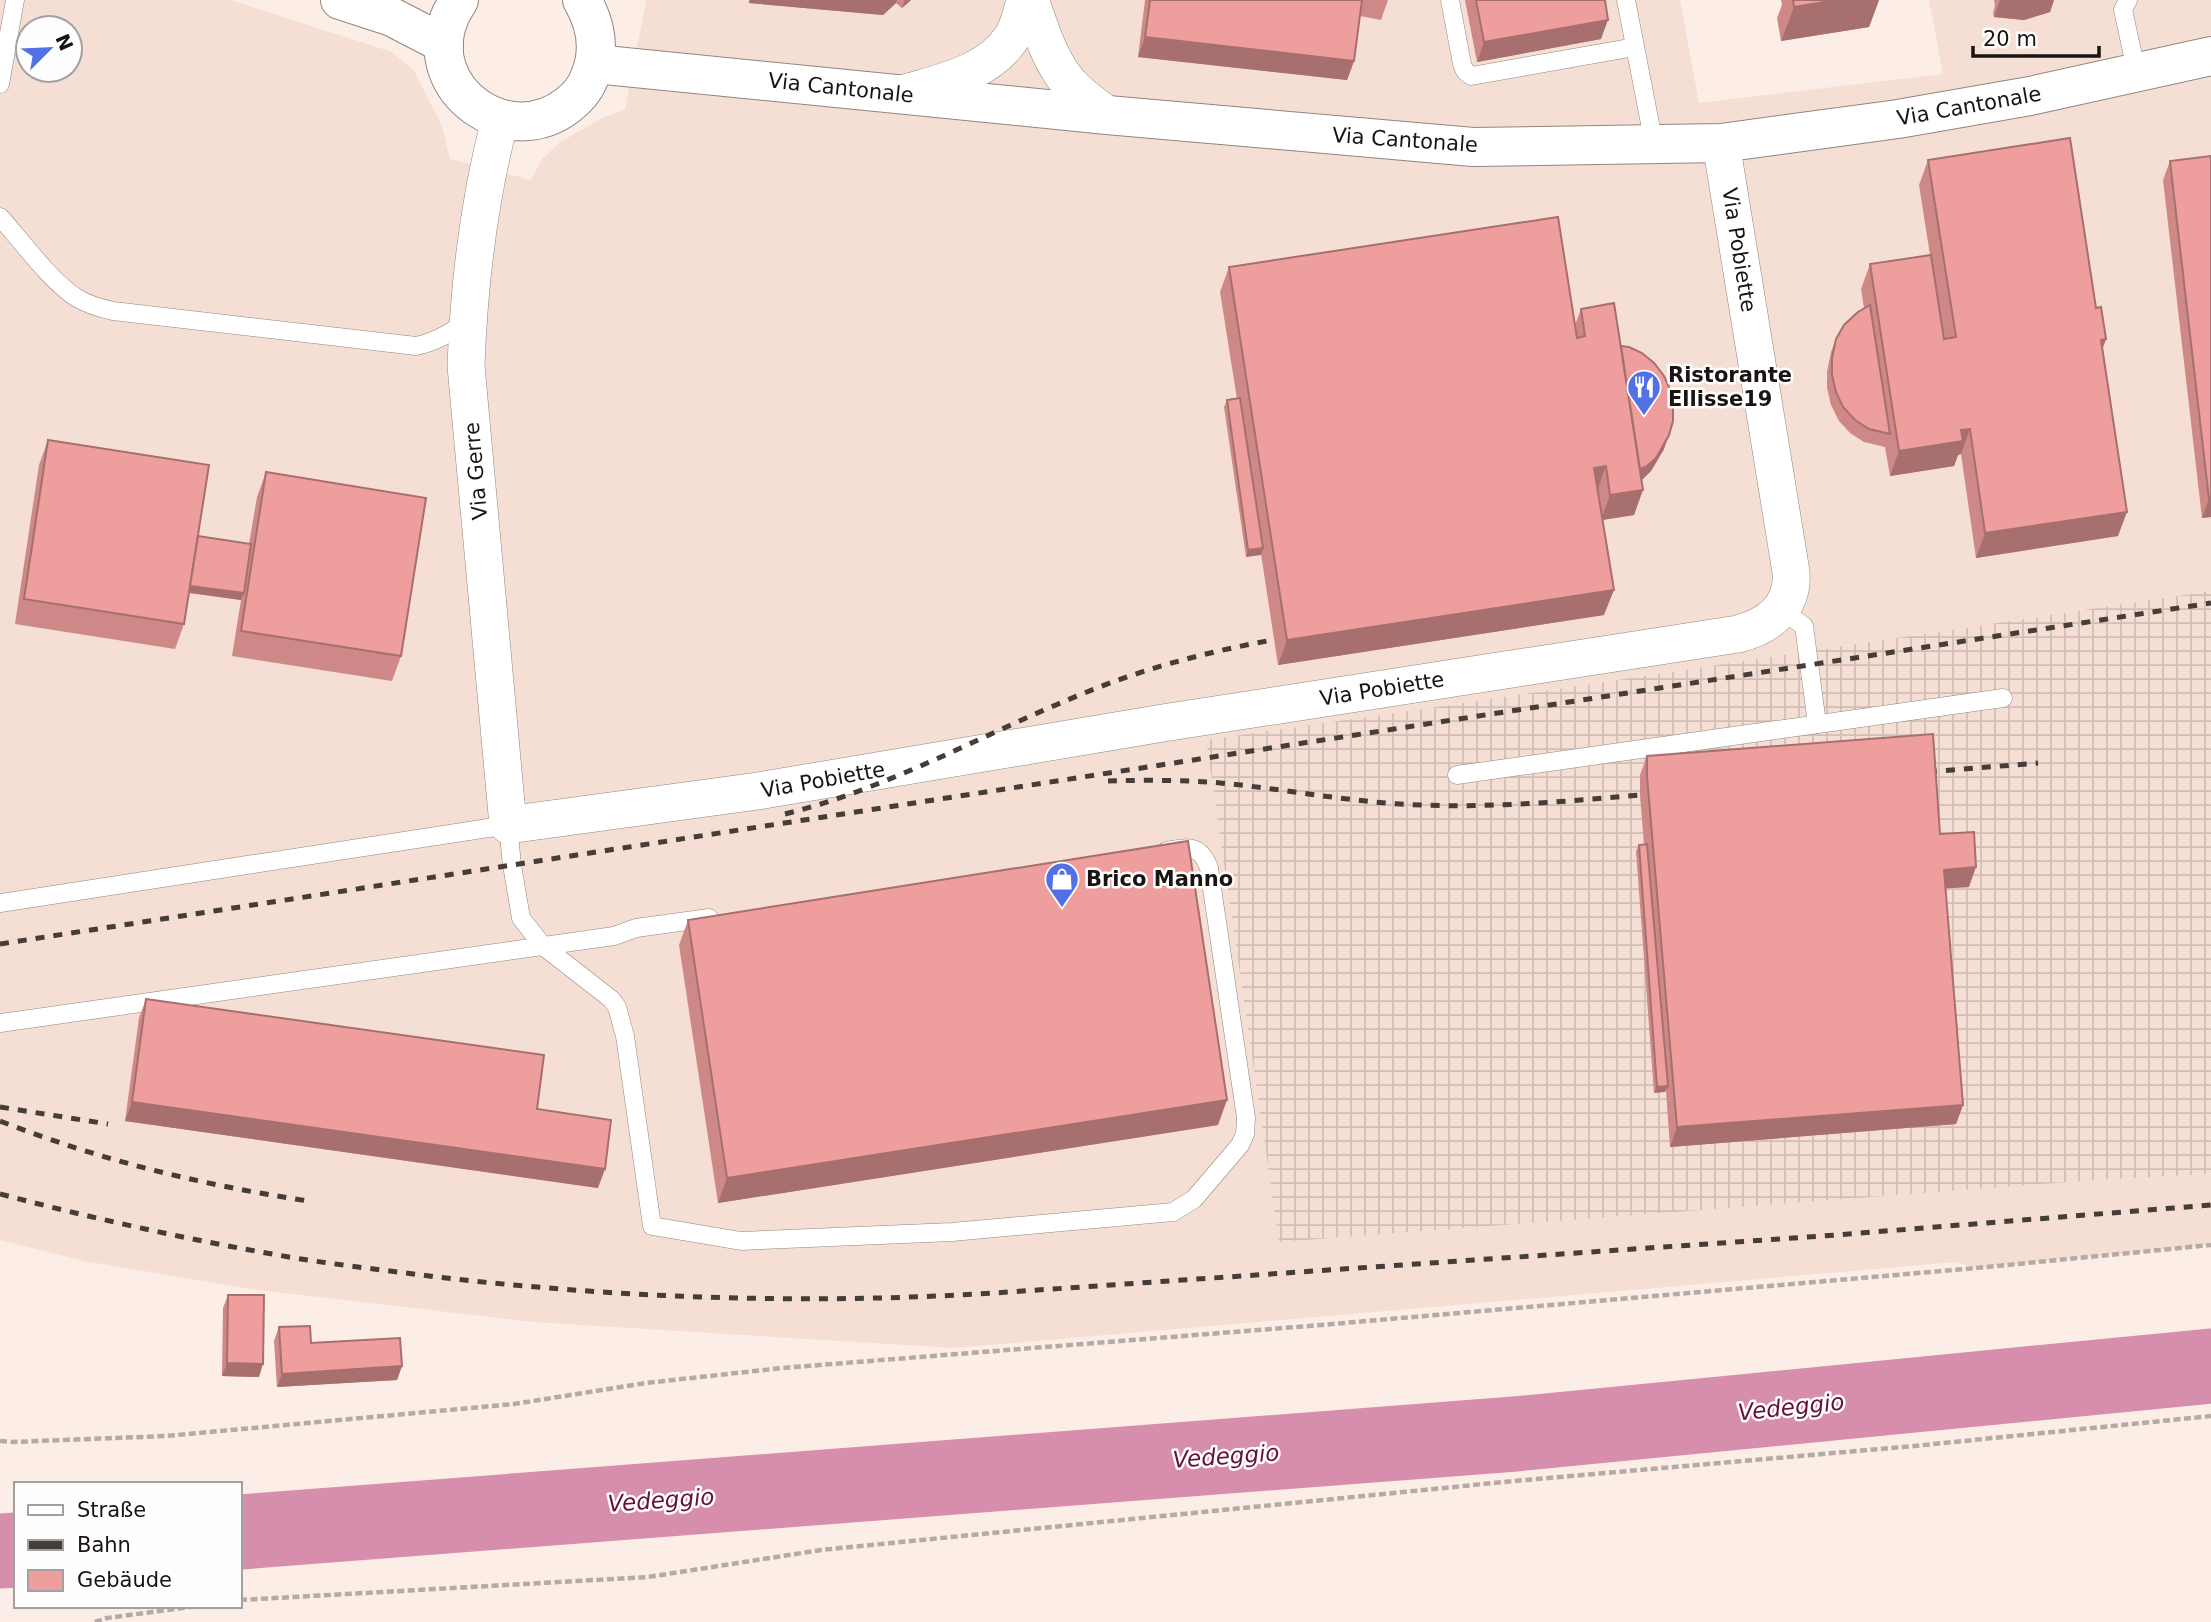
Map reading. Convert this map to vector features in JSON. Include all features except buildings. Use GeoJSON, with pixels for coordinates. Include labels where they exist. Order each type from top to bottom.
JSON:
{"type":"FeatureCollection","features":[{"type":"Feature","properties":{"kind":"main road"},"geometry":{"type":"LineString","coordinates":[[340,0],[392,17],[444,44]]}},
{"type":"Feature","properties":{"kind":"main road"},"geometry":{"type":"LineString","coordinates":[[459,0],[448,20],[444,44],[446,64],[453,83],[466,99],[481,111],[500,120],[520,122],[540,120],[559,112],[575,100],[587,83],[595,64],[597,40],[592,17],[582,0]]}},
{"type":"Feature","properties":{"kind":"main road","name":"Via Cantonale"},"geometry":{"type":"LineString","coordinates":[[595,64],[1107,116],[1473,147],[1721,143],[2030,96],[2211,56]]}},
{"type":"Feature","properties":{"kind":"street"},"geometry":{"type":"LineString","coordinates":[[900,94],[961,76],[981,67],[1003,49],[1014,34],[1028,0]]}},
{"type":"Feature","properties":{"kind":"street"},"geometry":{"type":"LineString","coordinates":[[1028,0],[1060,71],[1107,116]]}},
{"type":"Feature","properties":{"kind":"street","name":"Via Gerre"},"geometry":{"type":"LineString","coordinates":[[500,120],[484,184],[468,321],[466,366],[508,825]]}},
{"type":"Feature","properties":{"kind":"street","name":"Via Pobiette"},"geometry":{"type":"LineString","coordinates":[[508,825],[758,791],[1163,723],[1738,634],[1766,623],[1781,610],[1790,591],[1791,572],[1721,143]]}},
{"type":"Feature","properties":{"kind":"lane"},"geometry":{"type":"LineString","coordinates":[[0,84],[15,0]]}},
{"type":"Feature","properties":{"kind":"lane"},"geometry":{"type":"LineString","coordinates":[[1450,0],[1462,64],[1471,76],[1636,47]]}},
{"type":"Feature","properties":{"kind":"lane"},"geometry":{"type":"LineString","coordinates":[[1626,0],[1654,144]]}},
{"type":"Feature","properties":{"kind":"lane"},"geometry":{"type":"LineString","coordinates":[[2128,0],[2123,10],[2137,74]]}},
{"type":"Feature","properties":{"kind":"lane"},"geometry":{"type":"LineString","coordinates":[[0,216],[69,292],[93,306],[113,311],[416,346],[428,344],[468,321]]}},
{"type":"Feature","properties":{"kind":"lane"},"geometry":{"type":"LineString","coordinates":[[1781,610],[1804,626],[1817,724]]}},
{"type":"Feature","properties":{"kind":"lane"},"geometry":{"type":"LineString","coordinates":[[1457,775],[2003,698]]}},
{"type":"Feature","properties":{"kind":"lane"},"geometry":{"type":"LineString","coordinates":[[0,903],[508,825],[518,907],[527,927],[543,946],[598,987],[617,1007],[625,1035],[652,1226],[741,1241],[952,1232],[1161,1214],[1184,1207],[1195,1199],[1240,1145],[1245,1134],[1246,1118],[1209,868],[1204,856],[1197,850],[1187,848],[1151,853]]}},
{"type":"Feature","properties":{"kind":"lane"},"geometry":{"type":"LineString","coordinates":[[0,1023],[614,936],[636,928],[731,914]]}},
{"type":"Feature","properties":{"kind":"path"},"geometry":{"type":"LineString","coordinates":[[0,1441],[180,1435],[514,1404],[646,1383],[782,1368],[1321,1325],[2211,1245]]}},
{"type":"Feature","properties":{"kind":"path"},"geometry":{"type":"LineString","coordinates":[[242,1601],[648,1577],[821,1550],[1514,1481],[1914,1446],[2211,1416]]}},
{"type":"Feature","properties":{"kind":"path"},"geometry":{"type":"LineString","coordinates":[[95,1622],[182,1608]]}},
{"type":"Feature","properties":{"kind":"shaded area"},"geometry":{"type":"Polygon","coordinates":[[[0,0],[230,0],[392,52],[414,71],[442,126],[450,159],[531,180],[542,159],[559,143],[604,117],[625,110],[646,0],[1680,0],[1699,103],[1943,74],[1929,0],[2211,0],[2211,591],[1423,709],[2095,1180],[2211,1174],[2211,1245],[1976,1268],[1957,1262],[954,1348],[533,1322],[258,1290],[84,1261],[0,1240],[0,0]]]}},
{"type":"Feature","properties":{"kind":"shaded area"},"geometry":{"type":"Polygon","coordinates":[[[2211,591],[2211,1174],[2095,1180],[1279,1242],[1206,740],[2211,591]]]}},
{"type":"Feature","properties":{"kind":"waterway","name":"Vedeggio"},"geometry":{"type":"LineString","coordinates":[[242,1532],[1515,1434],[2211,1366]]}},
{"type":"Feature","properties":{"kind":"waterway","name":"Vedeggio"},"geometry":{"type":"LineString","coordinates":[[0,1551],[14,1550]]}},
{"type":"Feature","properties":{"kind":"railway"},"geometry":{"type":"LineString","coordinates":[[0,944],[2211,603]]}},
{"type":"Feature","properties":{"kind":"railway"},"geometry":{"type":"LineString","coordinates":[[785,814],[862,790],[1127,677],[1196,656],[1267,641]]}},
{"type":"Feature","properties":{"kind":"railway"},"geometry":{"type":"LineString","coordinates":[[1928,772],[2038,763]]}},
{"type":"Feature","properties":{"kind":"railway"},"geometry":{"type":"LineString","coordinates":[[1108,781],[1209,782],[1376,802],[1460,806],[1640,795]]}},
{"type":"Feature","properties":{"kind":"railway"},"geometry":{"type":"LineString","coordinates":[[0,1107],[108,1124]]}},
{"type":"Feature","properties":{"kind":"railway"},"geometry":{"type":"LineString","coordinates":[[0,1121],[76,1148],[151,1170],[308,1201]]}},
{"type":"Feature","properties":{"kind":"railway"},"geometry":{"type":"LineString","coordinates":[[0,1194],[187,1238],[352,1266],[580,1290],[794,1299],[1009,1292],[1823,1236],[2211,1205]]}},
{"type":"Feature","properties":{"kind":"place","name":"Ristorante Ellisse19"},"geometry":{"type":"Point","coordinates":[1644,417]}},
{"type":"Feature","properties":{"kind":"place","name":"Brico Manno"},"geometry":{"type":"Point","coordinates":[1062,909]}}]}
